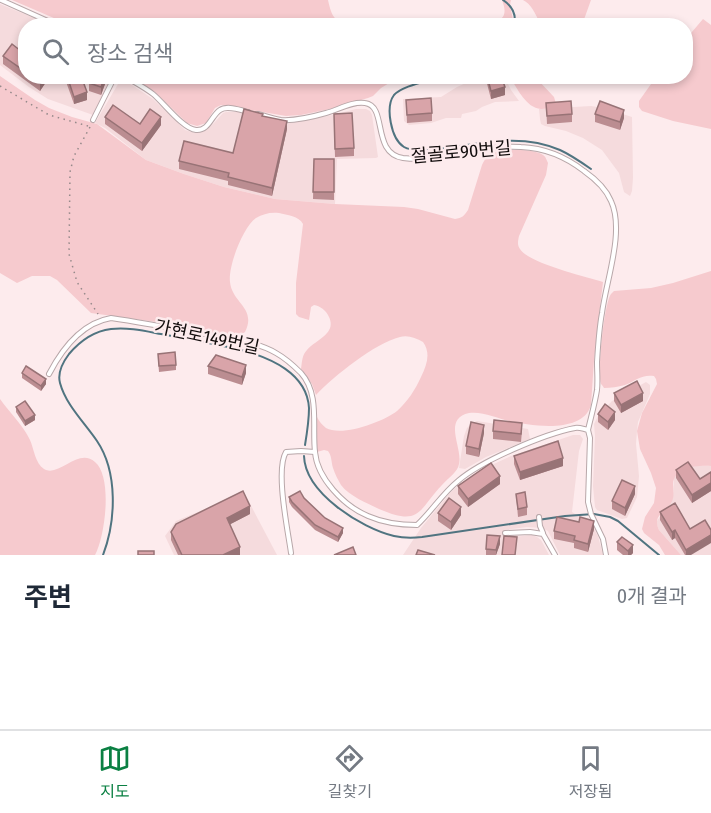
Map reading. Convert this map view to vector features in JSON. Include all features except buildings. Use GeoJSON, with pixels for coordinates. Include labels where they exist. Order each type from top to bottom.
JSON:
{"type":"FeatureCollection","features":[{"type":"Feature","properties":{"kind":"lane"},"geometry":{"type":"LineString","coordinates":[[1,0],[41,18]]}},
{"type":"Feature","properties":{"kind":"lane"},"geometry":{"type":"LineString","coordinates":[[93,120],[111,84]]}},
{"type":"Feature","properties":{"kind":"lane","name":"절골로90번길"},"geometry":{"type":"LineString","coordinates":[[138,84],[164,103],[188,128],[195,130],[202,129],[220,110],[226,108],[287,120],[362,103],[370,104],[375,108],[383,140],[391,152],[399,157],[427,158],[520,147],[543,150],[579,166],[594,178],[611,200],[616,229],[615,249],[598,342],[597,388],[588,430]]}},
{"type":"Feature","properties":{"kind":"lane","name":"가현로149번길"},"geometry":{"type":"LineString","coordinates":[[102,320],[111,318],[205,334],[257,346],[276,353],[303,375],[311,390],[314,406],[315,452],[319,470],[328,484],[348,504],[366,516],[400,525],[417,525],[442,495],[478,467],[545,437],[577,427],[588,430]]}},
{"type":"Feature","properties":{"kind":"lane"},"geometry":{"type":"LineString","coordinates":[[49,374],[59,355],[73,339],[102,320]]}},
{"type":"Feature","properties":{"kind":"lane"},"geometry":{"type":"LineString","coordinates":[[588,430],[590,438],[588,502],[603,539],[606,555]]}},
{"type":"Feature","properties":{"kind":"lane"},"geometry":{"type":"LineString","coordinates":[[291,553],[282,488],[283,457],[286,452],[291,451],[315,452]]}},
{"type":"Feature","properties":{"kind":"lane"},"geometry":{"type":"LineString","coordinates":[[539,517],[543,534],[555,555]]}},
{"type":"Feature","properties":{"kind":"lane"},"geometry":{"type":"LineString","coordinates":[[505,533],[543,534]]}},
{"type":"Feature","properties":{"kind":"path"},"geometry":{"type":"LineString","coordinates":[[0,86],[49,115],[90,126],[74,156],[70,172],[69,254],[77,282],[102,320]]}},
{"type":"Feature","properties":{"kind":"shaded area"},"geometry":{"type":"Polygon","coordinates":[[[12,0],[328,0],[335,18],[54,18],[12,0]]]}},
{"type":"Feature","properties":{"kind":"shaded area"},"geometry":{"type":"Polygon","coordinates":[[[502,0],[511,0],[513,18],[502,18],[505,12],[502,0]]]}},
{"type":"Feature","properties":{"kind":"shaded area"},"geometry":{"type":"Polygon","coordinates":[[[523,0],[591,0],[585,18],[538,18],[523,0]]]}},
{"type":"Feature","properties":{"kind":"shaded area"},"geometry":{"type":"Polygon","coordinates":[[[0,4],[34,18],[18,18],[18,79],[0,65],[0,4]]]}},
{"type":"Feature","properties":{"kind":"shaded area"},"geometry":{"type":"Polygon","coordinates":[[[703,19],[711,25],[711,129],[673,121],[642,111],[639,107],[639,101],[651,84],[693,84],[693,31],[703,19]]]}},
{"type":"Feature","properties":{"kind":"shaded area"},"geometry":{"type":"Polygon","coordinates":[[[0,76],[49,108],[97,124],[146,160],[224,187],[275,199],[404,207],[455,219],[463,216],[468,210],[482,165],[489,155],[517,150],[532,151],[543,155],[548,163],[546,175],[519,236],[518,244],[525,254],[534,259],[558,269],[603,282],[591,405],[586,414],[568,424],[543,426],[469,413],[461,416],[455,428],[458,467],[417,513],[411,516],[393,514],[358,499],[341,485],[328,451],[317,452],[314,435],[317,417],[326,428],[342,431],[373,424],[397,411],[414,391],[425,368],[427,355],[423,342],[403,336],[390,340],[344,370],[316,395],[312,384],[301,369],[302,359],[307,350],[328,332],[331,323],[326,312],[314,305],[311,307],[309,320],[296,314],[296,283],[303,224],[296,218],[279,213],[264,214],[256,218],[246,230],[234,257],[230,282],[248,317],[245,332],[237,337],[163,323],[91,313],[50,276],[32,276],[17,283],[0,273],[0,76]]]}},
{"type":"Feature","properties":{"kind":"shaded area"},"geometry":{"type":"Polygon","coordinates":[[[25,84],[108,84],[93,115],[48,99],[25,84]]]}},
{"type":"Feature","properties":{"kind":"shaded area"},"geometry":{"type":"Polygon","coordinates":[[[118,84],[132,85],[153,99],[185,130],[195,133],[205,131],[226,112],[240,112],[285,124],[356,109],[366,109],[372,115],[378,157],[337,159],[335,204],[275,199],[224,187],[146,160],[105,128],[95,123],[118,84]]]}},
{"type":"Feature","properties":{"kind":"shaded area"},"geometry":{"type":"Polygon","coordinates":[[[142,84],[388,84],[368,98],[301,115],[286,116],[221,105],[215,108],[206,123],[197,126],[187,123],[155,92],[142,84]]]}},
{"type":"Feature","properties":{"kind":"shaded area"},"geometry":{"type":"Polygon","coordinates":[[[464,84],[508,84],[519,101],[495,102],[476,111],[462,114],[461,118],[446,118],[431,123],[409,125],[404,121],[403,99],[441,97],[464,84]]]}},
{"type":"Feature","properties":{"kind":"shaded area"},"geometry":{"type":"Polygon","coordinates":[[[514,84],[542,84],[554,97],[557,107],[536,108],[522,97],[514,84]]]}},
{"type":"Feature","properties":{"kind":"shaded area"},"geometry":{"type":"Polygon","coordinates":[[[591,106],[632,117],[633,178],[630,196],[624,192],[619,173],[602,150],[583,138],[541,124],[539,109],[591,106]]]}},
{"type":"Feature","properties":{"kind":"shaded area"},"geometry":{"type":"Polygon","coordinates":[[[711,271],[711,466],[687,468],[674,478],[672,501],[658,518],[657,525],[681,555],[665,555],[659,545],[642,529],[645,517],[654,503],[656,488],[640,449],[637,431],[642,413],[657,384],[656,379],[654,376],[646,376],[625,385],[604,388],[601,384],[600,367],[604,324],[608,300],[614,291],[651,288],[711,271]]]}},
{"type":"Feature","properties":{"kind":"shaded area"},"geometry":{"type":"Polygon","coordinates":[[[646,382],[650,385],[650,394],[638,422],[637,431],[639,476],[637,497],[627,518],[622,519],[597,510],[595,507],[594,424],[612,401],[646,382]]]}},
{"type":"Feature","properties":{"kind":"shaded area"},"geometry":{"type":"Polygon","coordinates":[[[0,399],[27,435],[37,460],[44,469],[56,470],[75,460],[89,458],[101,470],[106,493],[106,507],[102,535],[95,555],[0,555],[0,399]]]}},
{"type":"Feature","properties":{"kind":"shaded area"},"geometry":{"type":"Polygon","coordinates":[[[477,421],[528,429],[530,439],[486,457],[465,469],[459,468],[467,428],[477,421]]]}},
{"type":"Feature","properties":{"kind":"shaded area"},"geometry":{"type":"Polygon","coordinates":[[[573,435],[580,435],[583,439],[579,451],[572,512],[592,525],[598,536],[603,555],[560,555],[548,531],[542,528],[527,527],[503,530],[503,538],[532,535],[541,540],[549,555],[403,555],[421,528],[460,484],[481,470],[511,456],[573,435]]]}},
{"type":"Feature","properties":{"kind":"shaded area"},"geometry":{"type":"Polygon","coordinates":[[[711,466],[711,555],[681,555],[659,530],[657,521],[673,497],[674,477],[689,467],[711,466]]]}},
{"type":"Feature","properties":{"kind":"shaded area"},"geometry":{"type":"Polygon","coordinates":[[[239,495],[248,500],[277,555],[174,555],[165,536],[176,521],[239,495]]]}},
{"type":"Feature","properties":{"kind":"waterway"},"geometry":{"type":"LineString","coordinates":[[503,0],[509,5],[515,18]]}},
{"type":"Feature","properties":{"kind":"waterway"},"geometry":{"type":"LineString","coordinates":[[416,84],[398,92],[391,100],[390,115],[393,130],[399,143],[404,147],[422,150],[491,142],[526,141],[560,150],[591,169]]}},
{"type":"Feature","properties":{"kind":"waterway"},"geometry":{"type":"LineString","coordinates":[[103,555],[112,512],[113,497],[109,467],[97,441],[66,399],[59,379],[61,367],[69,354],[94,334],[111,329],[143,331],[242,350],[275,363],[294,376],[302,385],[307,396],[309,413],[305,445]]}},
{"type":"Feature","properties":{"kind":"waterway"},"geometry":{"type":"LineString","coordinates":[[304,456],[307,470],[314,483],[337,507],[366,525],[394,536],[422,537],[565,516],[594,514],[618,521],[659,555]]}}]}
